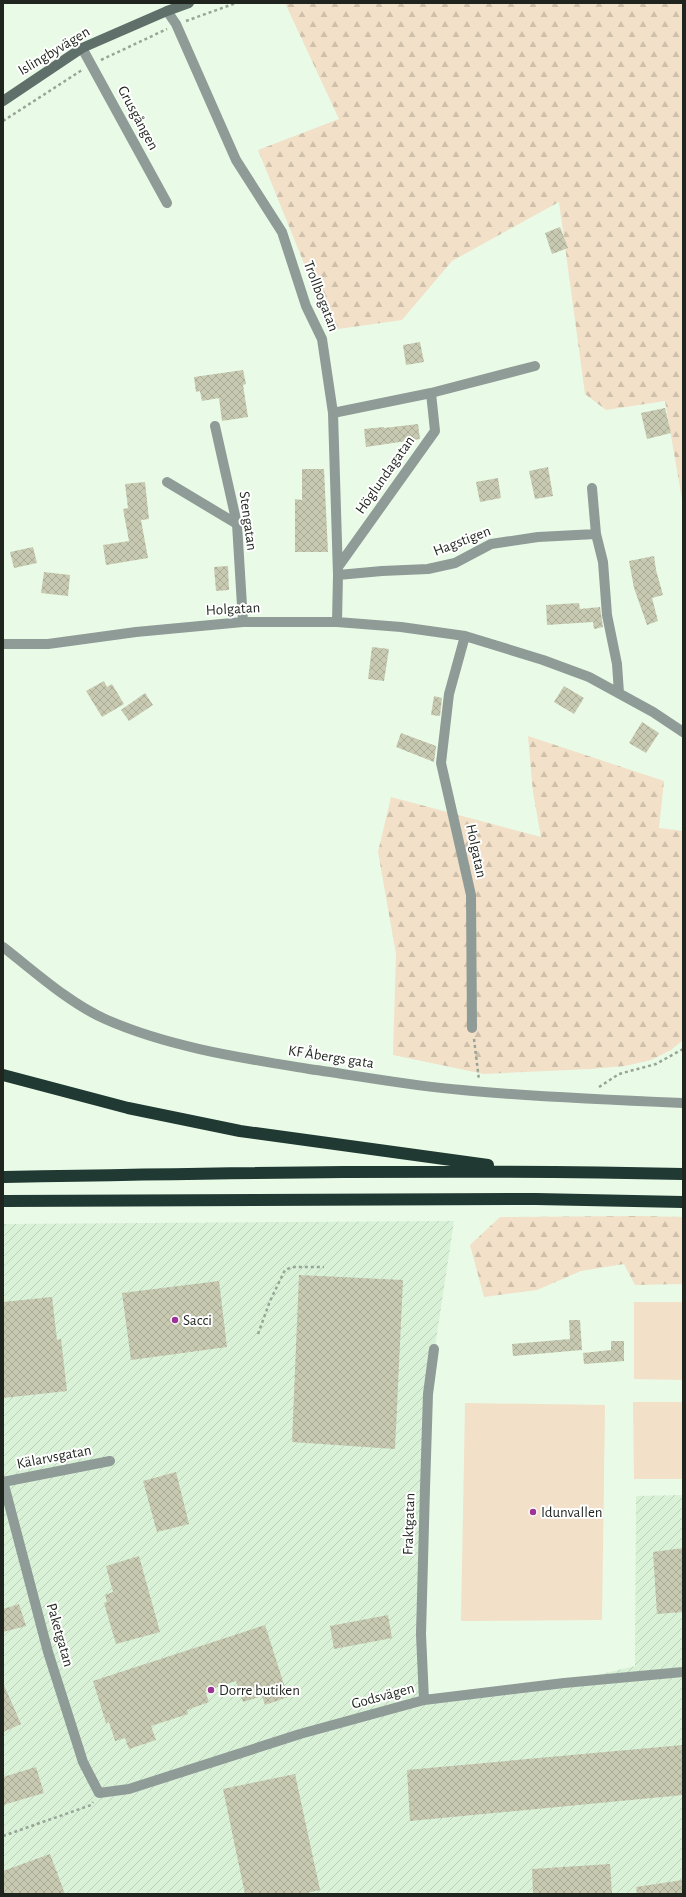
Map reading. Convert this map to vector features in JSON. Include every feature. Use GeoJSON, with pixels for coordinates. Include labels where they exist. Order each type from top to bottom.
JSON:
{"type":"FeatureCollection","features":[{"type":"Feature","properties":{"kind":"highway"},"geometry":{"type":"LineString","coordinates":[[3,1075],[128,1108],[240,1131],[533,1171]]}},
{"type":"Feature","properties":{"kind":"highway"},"geometry":{"type":"LineString","coordinates":[[3,1177],[533,1171],[683,1174]]}},
{"type":"Feature","properties":{"kind":"highway"},"geometry":{"type":"LineString","coordinates":[[3,1201],[536,1199],[683,1202]]}},
{"type":"Feature","properties":{"kind":"street","name":"Islingbyvägen"},"geometry":{"type":"LineString","coordinates":[[3,101],[82,48],[189,3]]}},
{"type":"Feature","properties":{"kind":"street","name":"Trollbogatan"},"geometry":{"type":"LineString","coordinates":[[167,11],[176,24],[236,160],[282,232],[306,306],[322,339],[333,413],[338,571],[337,622]]}},
{"type":"Feature","properties":{"kind":"street","name":"Grusgången"},"geometry":{"type":"LineString","coordinates":[[82,48],[166,203]]}},
{"type":"Feature","properties":{"kind":"street"},"geometry":{"type":"LineString","coordinates":[[333,413],[431,393],[535,366]]}},
{"type":"Feature","properties":{"kind":"street","name":"Höglundagatan"},"geometry":{"type":"LineString","coordinates":[[338,571],[435,430],[431,393]]}},
{"type":"Feature","properties":{"kind":"street","name":"Stengatan"},"geometry":{"type":"LineString","coordinates":[[215,426],[236,524],[243,622]]}},
{"type":"Feature","properties":{"kind":"street"},"geometry":{"type":"LineString","coordinates":[[167,482],[236,524]]}},
{"type":"Feature","properties":{"kind":"street"},"geometry":{"type":"LineString","coordinates":[[592,488],[596,534],[603,562],[607,615],[617,664],[619,693]]}},
{"type":"Feature","properties":{"kind":"street","name":"Hagstigen"},"geometry":{"type":"LineString","coordinates":[[338,571],[428,570],[455,563],[491,544],[538,537],[596,534]]}},
{"type":"Feature","properties":{"kind":"street","name":"Holgatan"},"geometry":{"type":"LineString","coordinates":[[3,644],[48,644],[136,632],[243,622],[337,622],[401,627],[465,636],[543,660],[588,677],[619,693],[683,732]]}},
{"type":"Feature","properties":{"kind":"street","name":"Holgatan"},"geometry":{"type":"LineString","coordinates":[[465,636],[448,694],[441,763],[471,895],[472,1028]]}},
{"type":"Feature","properties":{"kind":"street","name":"KF Åbergs gata"},"geometry":{"type":"LineString","coordinates":[[3,946],[44,979],[103,1018],[125,1027],[184,1044],[264,1062],[402,1083],[461,1090],[600,1100],[683,1103]]}},
{"type":"Feature","properties":{"kind":"street","name":"Fraktgatan"},"geometry":{"type":"LineString","coordinates":[[424,1700],[421,1634],[425,1488],[428,1394],[434,1349]]}},
{"type":"Feature","properties":{"kind":"street","name":"Kälarvsgatan"},"geometry":{"type":"LineString","coordinates":[[3,1482],[110,1461]]}},
{"type":"Feature","properties":{"kind":"street","name":"Paketgatan"},"geometry":{"type":"LineString","coordinates":[[3,1482],[48,1652],[83,1762],[99,1793]]}},
{"type":"Feature","properties":{"kind":"street","name":"Godsvägen"},"geometry":{"type":"LineString","coordinates":[[99,1793],[129,1789],[300,1734],[424,1700],[564,1683],[683,1672]]}},
{"type":"Feature","properties":{"kind":"path"},"geometry":{"type":"LineString","coordinates":[[3,121],[91,64],[176,24],[236,3]]}},
{"type":"Feature","properties":{"kind":"path"},"geometry":{"type":"LineString","coordinates":[[472,1028],[477,1053],[479,1082],[486,1083]]}},
{"type":"Feature","properties":{"kind":"path"},"geometry":{"type":"LineString","coordinates":[[598,1088],[619,1074],[656,1064],[683,1049]]}},
{"type":"Feature","properties":{"kind":"path"},"geometry":{"type":"LineString","coordinates":[[258,1334],[270,1301],[286,1270],[292,1267],[324,1267]]}},
{"type":"Feature","properties":{"kind":"path"},"geometry":{"type":"LineString","coordinates":[[3,1836],[91,1805],[99,1793]]}},
{"type":"Feature","properties":{"kind":"shaded area"},"geometry":{"type":"Polygon","coordinates":[[[454,1221],[428,1394],[424,1700],[564,1683],[635,1666],[636,1496],[683,1495],[683,1894],[3,1894],[3,1224],[454,1221]]]}},
{"type":"Feature","properties":{"kind":"green space"},"geometry":{"type":"Polygon","coordinates":[[[285,3],[683,3],[683,505],[665,401],[606,410],[585,394],[559,202],[452,261],[402,320],[331,330],[258,150],[339,119],[285,3]]]}},
{"type":"Feature","properties":{"kind":"green space"},"geometry":{"type":"Polygon","coordinates":[[[528,736],[664,781],[659,828],[683,831],[683,1040],[671,1050],[651,1060],[625,1066],[590,1069],[484,1074],[393,1055],[396,954],[378,852],[391,797],[541,837],[533,792],[528,736]]]}},
{"type":"Feature","properties":{"kind":"green space"},"geometry":{"type":"Polygon","coordinates":[[[500,1217],[683,1217],[683,1284],[635,1285],[624,1264],[581,1271],[537,1290],[484,1297],[470,1245],[500,1217]]]}},
{"type":"Feature","properties":{"kind":"green space"},"geometry":{"type":"Polygon","coordinates":[[[634,1302],[683,1302],[683,1380],[634,1379],[634,1302]]]}},
{"type":"Feature","properties":{"kind":"green space"},"geometry":{"type":"Polygon","coordinates":[[[633,1402],[683,1402],[683,1479],[634,1479],[633,1402]]]}},
{"type":"Feature","properties":{"kind":"green space","name":"Idunvallen"},"geometry":{"type":"Polygon","coordinates":[[[465,1403],[605,1405],[602,1620],[461,1621],[465,1403]]]}},
{"type":"Feature","properties":{"kind":"building"},"geometry":{"type":"Polygon","coordinates":[[[560,227],[568,248],[552,254],[545,233],[560,227]]]}},
{"type":"Feature","properties":{"kind":"building"},"geometry":{"type":"Polygon","coordinates":[[[420,342],[424,362],[406,365],[403,345],[420,342]]]}},
{"type":"Feature","properties":{"kind":"building"},"geometry":{"type":"Polygon","coordinates":[[[243,370],[246,384],[243,385],[248,417],[222,421],[219,398],[202,401],[200,391],[196,392],[194,377],[243,370]]]}},
{"type":"Feature","properties":{"kind":"building"},"geometry":{"type":"Polygon","coordinates":[[[665,408],[671,433],[647,439],[641,413],[665,408]]]}},
{"type":"Feature","properties":{"kind":"building"},"geometry":{"type":"Polygon","coordinates":[[[418,424],[420,439],[366,447],[364,429],[418,424]]]}},
{"type":"Feature","properties":{"kind":"building"},"geometry":{"type":"Polygon","coordinates":[[[548,467],[553,496],[535,499],[529,471],[548,467]]]}},
{"type":"Feature","properties":{"kind":"building"},"geometry":{"type":"Polygon","coordinates":[[[302,469],[324,469],[328,552],[295,552],[295,499],[302,500],[302,469]]]}},
{"type":"Feature","properties":{"kind":"building"},"geometry":{"type":"Polygon","coordinates":[[[498,478],[501,498],[480,502],[476,482],[498,478]]]}},
{"type":"Feature","properties":{"kind":"building"},"geometry":{"type":"Polygon","coordinates":[[[145,482],[149,519],[141,520],[148,558],[106,565],[103,545],[129,541],[123,509],[128,508],[125,484],[145,482]]]}},
{"type":"Feature","properties":{"kind":"building"},"geometry":{"type":"Polygon","coordinates":[[[33,547],[37,563],[14,568],[10,552],[33,547]]]}},
{"type":"Feature","properties":{"kind":"building"},"geometry":{"type":"Polygon","coordinates":[[[654,556],[663,595],[652,598],[658,621],[647,625],[634,588],[629,561],[654,556]]]}},
{"type":"Feature","properties":{"kind":"building"},"geometry":{"type":"Polygon","coordinates":[[[228,566],[229,590],[216,591],[214,567],[228,566]]]}},
{"type":"Feature","properties":{"kind":"building"},"geometry":{"type":"Polygon","coordinates":[[[44,572],[70,575],[68,596],[41,593],[44,572]]]}},
{"type":"Feature","properties":{"kind":"building"},"geometry":{"type":"Polygon","coordinates":[[[579,603],[580,609],[600,607],[603,627],[594,629],[593,622],[547,625],[546,605],[579,603]]]}},
{"type":"Feature","properties":{"kind":"building"},"geometry":{"type":"Polygon","coordinates":[[[372,647],[389,649],[384,681],[368,679],[372,647]]]}},
{"type":"Feature","properties":{"kind":"building"},"geometry":{"type":"Polygon","coordinates":[[[104,681],[107,687],[112,684],[124,704],[102,717],[86,691],[104,681]]]}},
{"type":"Feature","properties":{"kind":"building"},"geometry":{"type":"Polygon","coordinates":[[[564,686],[584,698],[574,714],[554,702],[564,686]]]}},
{"type":"Feature","properties":{"kind":"building"},"geometry":{"type":"Polygon","coordinates":[[[145,693],[153,705],[129,721],[121,710],[145,693]]]}},
{"type":"Feature","properties":{"kind":"building"},"geometry":{"type":"Polygon","coordinates":[[[434,696],[442,698],[440,716],[431,715],[434,696]]]}},
{"type":"Feature","properties":{"kind":"building"},"geometry":{"type":"Polygon","coordinates":[[[642,722],[659,733],[646,753],[629,743],[642,722]]]}},
{"type":"Feature","properties":{"kind":"building"},"geometry":{"type":"Polygon","coordinates":[[[401,733],[436,746],[434,762],[396,747],[401,733]]]}},
{"type":"Feature","properties":{"kind":"building"},"geometry":{"type":"Polygon","coordinates":[[[299,1275],[403,1280],[395,1449],[292,1442],[299,1275]]]}},
{"type":"Feature","properties":{"kind":"building","name":"Sacci"},"geometry":{"type":"Polygon","coordinates":[[[219,1281],[227,1347],[131,1360],[122,1293],[219,1281]]]}},
{"type":"Feature","properties":{"kind":"building"},"geometry":{"type":"Polygon","coordinates":[[[52,1297],[57,1340],[61,1339],[67,1391],[3,1398],[3,1302],[52,1297]]]}},
{"type":"Feature","properties":{"kind":"building"},"geometry":{"type":"Polygon","coordinates":[[[569,1320],[580,1320],[582,1350],[513,1356],[512,1344],[570,1339],[569,1320]]]}},
{"type":"Feature","properties":{"kind":"building"},"geometry":{"type":"Polygon","coordinates":[[[611,1341],[624,1341],[624,1361],[584,1364],[583,1353],[611,1350],[611,1341]]]}},
{"type":"Feature","properties":{"kind":"building"},"geometry":{"type":"Polygon","coordinates":[[[176,1472],[189,1524],[157,1532],[143,1481],[176,1472]]]}},
{"type":"Feature","properties":{"kind":"building"},"geometry":{"type":"Polygon","coordinates":[[[683,1548],[683,1612],[657,1614],[653,1552],[683,1548]]]}},
{"type":"Feature","properties":{"kind":"building"},"geometry":{"type":"Polygon","coordinates":[[[139,1556],[160,1632],[116,1644],[104,1603],[107,1602],[105,1595],[113,1592],[106,1566],[139,1556]]]}},
{"type":"Feature","properties":{"kind":"building"},"geometry":{"type":"Polygon","coordinates":[[[19,1604],[26,1626],[3,1632],[3,1609],[19,1604]]]}},
{"type":"Feature","properties":{"kind":"building"},"geometry":{"type":"Polygon","coordinates":[[[388,1615],[392,1638],[334,1649],[330,1626],[388,1615]]]}},
{"type":"Feature","properties":{"kind":"building"},"geometry":{"type":"Polygon","coordinates":[[[265,1625],[288,1697],[265,1705],[262,1696],[243,1702],[236,1681],[205,1691],[209,1702],[187,1710],[188,1714],[151,1726],[156,1740],[129,1749],[125,1738],[115,1741],[109,1722],[106,1723],[93,1681],[265,1625]]]}},
{"type":"Feature","properties":{"kind":"building"},"geometry":{"type":"Polygon","coordinates":[[[3,1683],[21,1724],[3,1732],[3,1683]]]}},
{"type":"Feature","properties":{"kind":"building"},"geometry":{"type":"Polygon","coordinates":[[[683,1745],[683,1795],[410,1821],[407,1770],[683,1745]]]}},
{"type":"Feature","properties":{"kind":"building"},"geometry":{"type":"Polygon","coordinates":[[[36,1767],[44,1793],[3,1805],[3,1777],[36,1767]]]}},
{"type":"Feature","properties":{"kind":"building"},"geometry":{"type":"Polygon","coordinates":[[[295,1774],[320,1890],[303,1894],[245,1894],[223,1789],[295,1774]]]}},
{"type":"Feature","properties":{"kind":"building"},"geometry":{"type":"Polygon","coordinates":[[[50,1854],[65,1894],[3,1894],[3,1871],[50,1854]]]}},
{"type":"Feature","properties":{"kind":"building"},"geometry":{"type":"Polygon","coordinates":[[[610,1864],[612,1894],[533,1894],[532,1869],[610,1864]]]}},
{"type":"Feature","properties":{"kind":"building"},"geometry":{"type":"Polygon","coordinates":[[[683,1880],[683,1894],[637,1894],[636,1887],[683,1880]]]}},
{"type":"Feature","properties":{"kind":"place","name":"Sacci"},"geometry":{"type":"Point","coordinates":[175,1320]}},
{"type":"Feature","properties":{"kind":"place","name":"Idunvallen"},"geometry":{"type":"Point","coordinates":[533,1512]}},
{"type":"Feature","properties":{"kind":"place","name":"Dorre butiken"},"geometry":{"type":"Point","coordinates":[211,1690]}}]}
